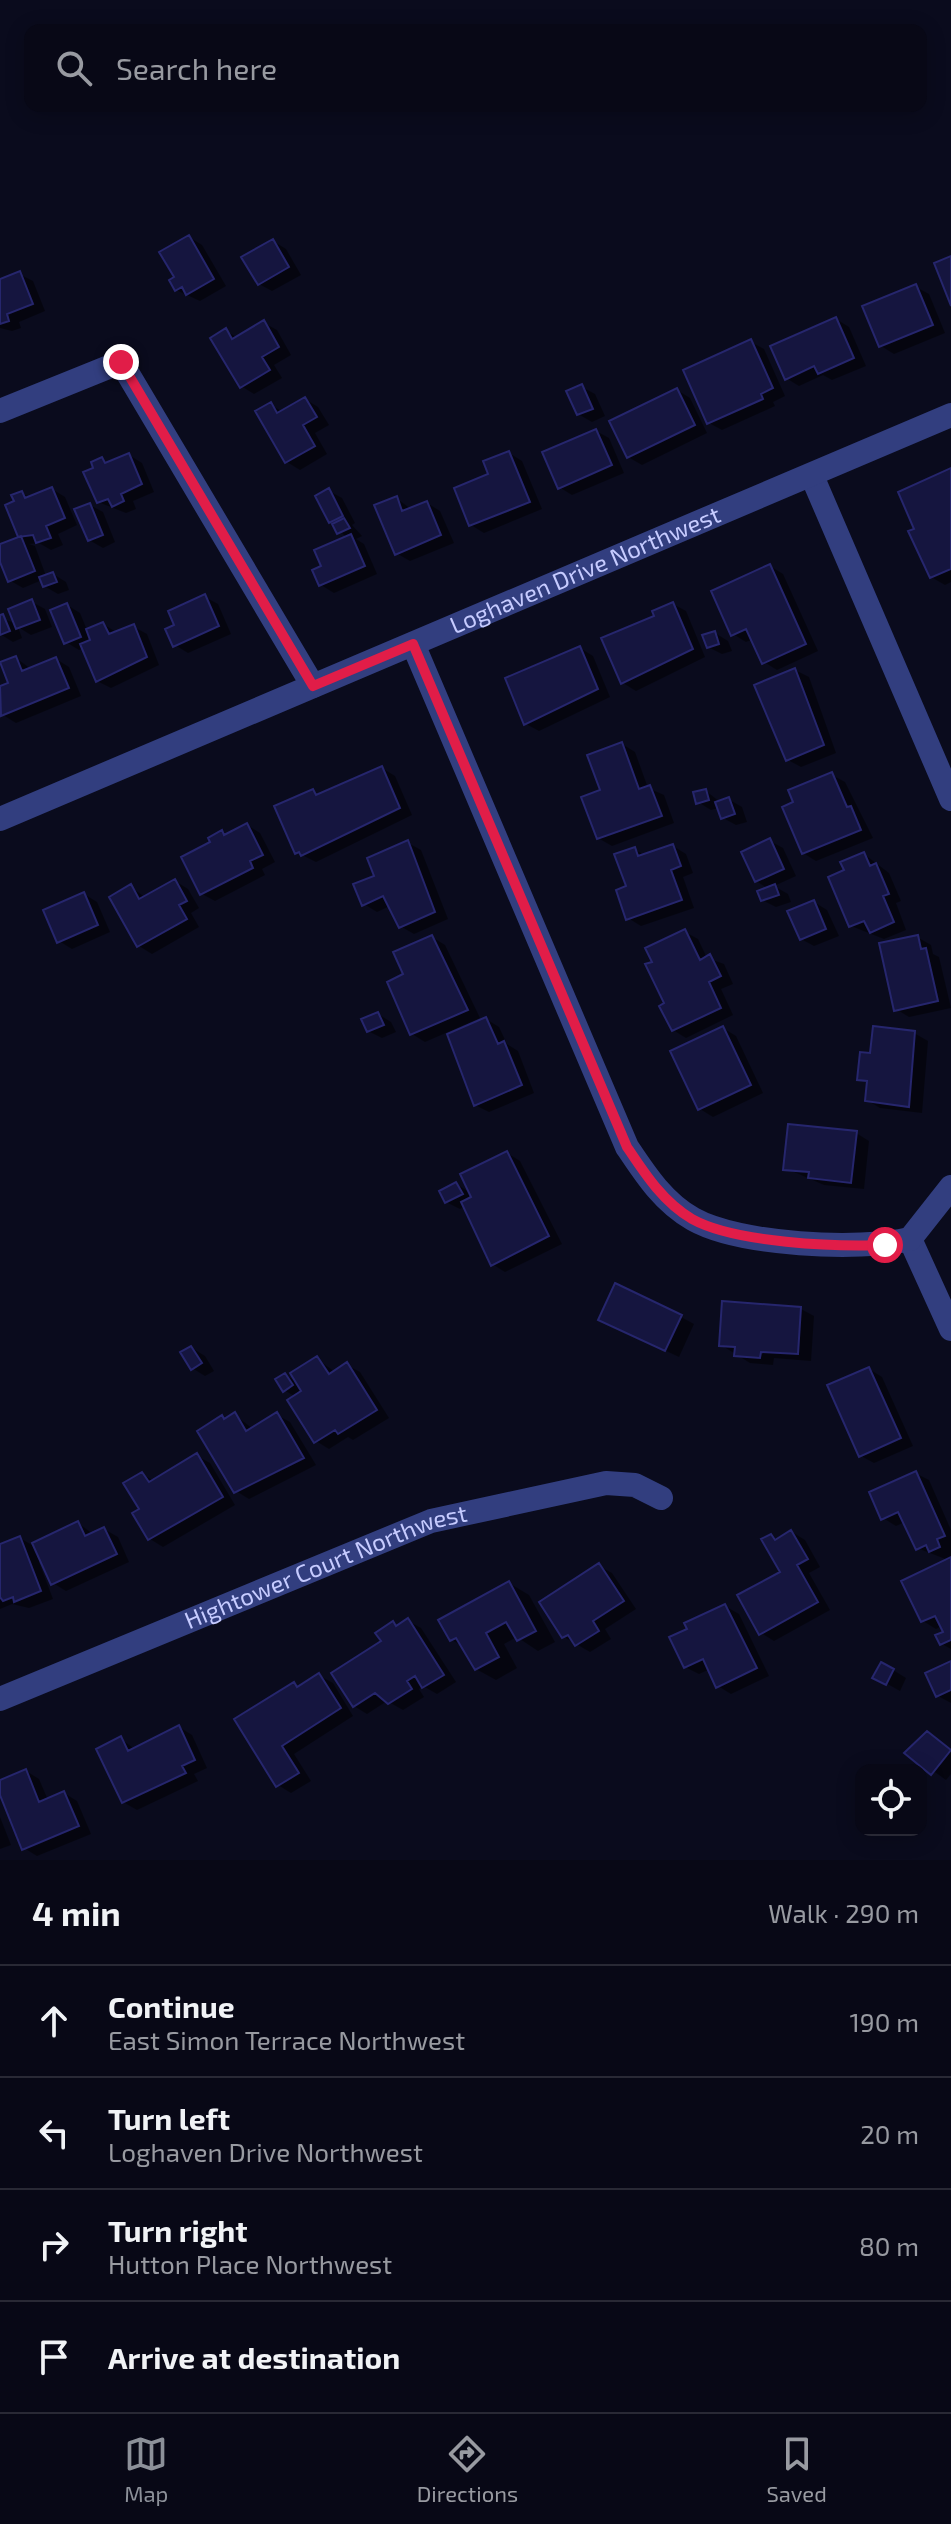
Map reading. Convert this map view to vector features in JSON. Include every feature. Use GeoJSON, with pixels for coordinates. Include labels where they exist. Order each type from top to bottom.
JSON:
{"type":"FeatureCollection","features":[{"type":"Feature","properties":{"kind":"street"},"geometry":{"type":"LineString","coordinates":[[0,411],[121,362],[313,686]]}},
{"type":"Feature","properties":{"kind":"street","name":"Loghaven Drive Northwest"},"geometry":{"type":"LineString","coordinates":[[0,819],[951,415]]}},
{"type":"Feature","properties":{"kind":"street"},"geometry":{"type":"LineString","coordinates":[[812,476],[951,799]]}},
{"type":"Feature","properties":{"kind":"street"},"geometry":{"type":"LineString","coordinates":[[413,644],[627,1147],[646,1177],[668,1201],[693,1219],[722,1231],[857,1246],[910,1239],[951,1187]]}},
{"type":"Feature","properties":{"kind":"street"},"geometry":{"type":"LineString","coordinates":[[910,1239],[951,1329]]}},
{"type":"Feature","properties":{"kind":"street","name":"Hightower Court Northwest"},"geometry":{"type":"LineString","coordinates":[[0,1699],[431,1521],[606,1483],[635,1485],[661,1498]]}},
{"type":"Feature","properties":{"kind":"building"},"geometry":{"type":"Polygon","coordinates":[[[189,235],[214,279],[186,295],[182,287],[175,291],[169,280],[174,277],[159,252],[189,235]]]}},
{"type":"Feature","properties":{"kind":"building"},"geometry":{"type":"Polygon","coordinates":[[[273,239],[289,267],[258,285],[241,257],[273,239]]]}},
{"type":"Feature","properties":{"kind":"building"},"geometry":{"type":"Polygon","coordinates":[[[951,256],[951,306],[934,263],[951,256]]]}},
{"type":"Feature","properties":{"kind":"building"},"geometry":{"type":"Polygon","coordinates":[[[20,271],[33,304],[7,314],[9,321],[0,324],[0,279],[20,271]]]}},
{"type":"Feature","properties":{"kind":"building"},"geometry":{"type":"Polygon","coordinates":[[[916,284],[933,325],[879,347],[862,306],[916,284]]]}},
{"type":"Feature","properties":{"kind":"building"},"geometry":{"type":"Polygon","coordinates":[[[836,317],[854,358],[818,374],[814,366],[785,380],[770,346],[836,317]]]}},
{"type":"Feature","properties":{"kind":"building"},"geometry":{"type":"Polygon","coordinates":[[[264,320],[279,347],[262,357],[270,370],[240,388],[210,338],[226,328],[232,339],[264,320]]]}},
{"type":"Feature","properties":{"kind":"building"},"geometry":{"type":"Polygon","coordinates":[[[751,339],[773,388],[761,394],[763,399],[707,424],[683,370],[751,339]]]}},
{"type":"Feature","properties":{"kind":"building"},"geometry":{"type":"Polygon","coordinates":[[[582,384],[593,409],[577,415],[566,391],[582,384]]]}},
{"type":"Feature","properties":{"kind":"building"},"geometry":{"type":"Polygon","coordinates":[[[677,388],[695,425],[627,458],[609,421],[677,388]]]}},
{"type":"Feature","properties":{"kind":"building"},"geometry":{"type":"Polygon","coordinates":[[[305,397],[317,417],[303,425],[315,446],[285,463],[255,411],[271,402],[277,413],[305,397]]]}},
{"type":"Feature","properties":{"kind":"building"},"geometry":{"type":"Polygon","coordinates":[[[596,429],[612,465],[558,489],[542,452],[596,429]]]}},
{"type":"Feature","properties":{"kind":"building"},"geometry":{"type":"Polygon","coordinates":[[[509,451],[530,502],[469,526],[454,488],[488,474],[483,461],[509,451]]]}},
{"type":"Feature","properties":{"kind":"building"},"geometry":{"type":"Polygon","coordinates":[[[129,453],[142,484],[121,494],[124,501],[112,507],[108,499],[97,503],[83,472],[93,468],[91,462],[102,457],[105,463],[129,453]]]}},
{"type":"Feature","properties":{"kind":"building"},"geometry":{"type":"Polygon","coordinates":[[[951,468],[951,569],[930,578],[908,531],[914,529],[898,492],[951,468]]]}},
{"type":"Feature","properties":{"kind":"building"},"geometry":{"type":"Polygon","coordinates":[[[52,487],[65,518],[46,526],[51,538],[36,543],[33,535],[18,537],[5,505],[14,501],[11,495],[22,491],[25,498],[52,487]]]}},
{"type":"Feature","properties":{"kind":"building"},"geometry":{"type":"Polygon","coordinates":[[[329,488],[343,516],[329,523],[315,496],[329,488]]]}},
{"type":"Feature","properties":{"kind":"building"},"geometry":{"type":"Polygon","coordinates":[[[397,496],[402,511],[427,501],[441,535],[395,555],[374,505],[397,496]]]}},
{"type":"Feature","properties":{"kind":"building"},"geometry":{"type":"Polygon","coordinates":[[[90,503],[103,535],[88,541],[74,509],[90,503]]]}},
{"type":"Feature","properties":{"kind":"building"},"geometry":{"type":"Polygon","coordinates":[[[344,518],[350,528],[337,534],[332,524],[344,518]]]}},
{"type":"Feature","properties":{"kind":"building"},"geometry":{"type":"Polygon","coordinates":[[[351,534],[365,566],[319,586],[312,570],[321,566],[314,550],[351,534]]]}},
{"type":"Feature","properties":{"kind":"building"},"geometry":{"type":"Polygon","coordinates":[[[21,536],[35,571],[8,582],[0,562],[0,544],[21,536]]]}},
{"type":"Feature","properties":{"kind":"building"},"geometry":{"type":"Polygon","coordinates":[[[770,564],[806,644],[762,664],[746,629],[731,636],[711,591],[770,564]]]}},
{"type":"Feature","properties":{"kind":"building"},"geometry":{"type":"Polygon","coordinates":[[[53,572],[57,582],[43,587],[39,577],[53,572]]]}},
{"type":"Feature","properties":{"kind":"building"},"geometry":{"type":"Polygon","coordinates":[[[205,594],[219,626],[173,647],[165,629],[174,625],[168,611],[205,594]]]}},
{"type":"Feature","properties":{"kind":"building"},"geometry":{"type":"Polygon","coordinates":[[[32,599],[40,620],[16,629],[8,609],[32,599]]]}},
{"type":"Feature","properties":{"kind":"building"},"geometry":{"type":"Polygon","coordinates":[[[673,602],[693,649],[621,684],[601,638],[654,616],[652,611],[673,602]]]}},
{"type":"Feature","properties":{"kind":"building"},"geometry":{"type":"Polygon","coordinates":[[[67,603],[81,637],[64,644],[50,610],[67,603]]]}},
{"type":"Feature","properties":{"kind":"building"},"geometry":{"type":"Polygon","coordinates":[[[3,614],[10,631],[0,635],[0,615],[3,614]]]}},
{"type":"Feature","properties":{"kind":"building"},"geometry":{"type":"Polygon","coordinates":[[[103,622],[109,634],[134,624],[147,657],[96,682],[80,644],[90,640],[86,629],[103,622]]]}},
{"type":"Feature","properties":{"kind":"building"},"geometry":{"type":"Polygon","coordinates":[[[715,631],[719,644],[707,648],[702,635],[715,631]]]}},
{"type":"Feature","properties":{"kind":"building"},"geometry":{"type":"Polygon","coordinates":[[[580,646],[598,689],[524,725],[505,678],[580,646]]]}},
{"type":"Feature","properties":{"kind":"building"},"geometry":{"type":"Polygon","coordinates":[[[16,656],[22,671],[56,657],[69,688],[1,716],[0,686],[8,683],[0,662],[16,656]]]}},
{"type":"Feature","properties":{"kind":"building"},"geometry":{"type":"Polygon","coordinates":[[[795,668],[824,745],[786,761],[754,685],[795,668]]]}},
{"type":"Feature","properties":{"kind":"building"},"geometry":{"type":"Polygon","coordinates":[[[622,742],[639,789],[650,785],[662,816],[597,839],[581,797],[600,790],[587,755],[622,742]]]}},
{"type":"Feature","properties":{"kind":"building"},"geometry":{"type":"Polygon","coordinates":[[[382,766],[400,808],[301,856],[299,852],[295,854],[274,806],[313,789],[316,795],[382,766]]]}},
{"type":"Feature","properties":{"kind":"building"},"geometry":{"type":"Polygon","coordinates":[[[832,772],[861,830],[802,854],[782,807],[793,802],[788,790],[832,772]]]}},
{"type":"Feature","properties":{"kind":"building"},"geometry":{"type":"Polygon","coordinates":[[[706,789],[709,800],[696,804],[693,792],[706,789]]]}},
{"type":"Feature","properties":{"kind":"building"},"geometry":{"type":"Polygon","coordinates":[[[729,797],[735,814],[721,819],[715,802],[729,797]]]}},
{"type":"Feature","properties":{"kind":"building"},"geometry":{"type":"Polygon","coordinates":[[[247,823],[263,855],[250,861],[253,868],[200,895],[181,857],[210,842],[208,838],[222,830],[224,835],[247,823]]]}},
{"type":"Feature","properties":{"kind":"building"},"geometry":{"type":"Polygon","coordinates":[[[770,838],[784,869],[755,882],[741,852],[770,838]]]}},
{"type":"Feature","properties":{"kind":"building"},"geometry":{"type":"Polygon","coordinates":[[[408,840],[435,912],[399,928],[383,896],[362,906],[353,884],[374,876],[367,858],[408,840]]]}},
{"type":"Feature","properties":{"kind":"building"},"geometry":{"type":"Polygon","coordinates":[[[673,844],[681,866],[671,870],[682,900],[626,920],[616,890],[626,886],[614,854],[635,847],[638,856],[673,844]]]}},
{"type":"Feature","properties":{"kind":"building"},"geometry":{"type":"Polygon","coordinates":[[[864,852],[870,866],[876,863],[889,894],[883,896],[894,922],[870,933],[864,921],[849,927],[828,877],[844,870],[840,862],[864,852]]]}},
{"type":"Feature","properties":{"kind":"building"},"geometry":{"type":"Polygon","coordinates":[[[175,879],[187,901],[179,905],[187,919],[137,947],[109,897],[131,884],[139,899],[175,879]]]}},
{"type":"Feature","properties":{"kind":"building"},"geometry":{"type":"Polygon","coordinates":[[[775,884],[779,895],[761,901],[757,891],[775,884]]]}},
{"type":"Feature","properties":{"kind":"building"},"geometry":{"type":"Polygon","coordinates":[[[84,892],[98,925],[57,943],[43,910],[84,892]]]}},
{"type":"Feature","properties":{"kind":"building"},"geometry":{"type":"Polygon","coordinates":[[[814,900],[826,929],[800,940],[787,911],[814,900]]]}},
{"type":"Feature","properties":{"kind":"building"},"geometry":{"type":"Polygon","coordinates":[[[685,929],[700,960],[710,954],[721,976],[709,982],[721,1008],[672,1031],[659,1006],[664,1003],[645,964],[652,962],[645,948],[685,929]]]}},
{"type":"Feature","properties":{"kind":"building"},"geometry":{"type":"Polygon","coordinates":[[[432,935],[468,1010],[410,1035],[387,982],[403,974],[393,952],[432,935]]]}},
{"type":"Feature","properties":{"kind":"building"},"geometry":{"type":"Polygon","coordinates":[[[918,935],[921,949],[926,948],[938,1001],[894,1011],[879,943],[918,935]]]}},
{"type":"Feature","properties":{"kind":"building"},"geometry":{"type":"Polygon","coordinates":[[[378,1012],[384,1025],[367,1032],[361,1019],[378,1012]]]}},
{"type":"Feature","properties":{"kind":"building"},"geometry":{"type":"Polygon","coordinates":[[[486,1017],[498,1044],[504,1041],[522,1085],[474,1106],[447,1034],[486,1017]]]}},
{"type":"Feature","properties":{"kind":"building"},"geometry":{"type":"Polygon","coordinates":[[[723,1026],[751,1085],[698,1110],[670,1051],[723,1026]]]}},
{"type":"Feature","properties":{"kind":"building"},"geometry":{"type":"Polygon","coordinates":[[[873,1026],[915,1031],[909,1107],[865,1101],[867,1081],[857,1080],[860,1052],[870,1053],[873,1026]]]}},
{"type":"Feature","properties":{"kind":"building"},"geometry":{"type":"Polygon","coordinates":[[[788,1124],[857,1131],[851,1183],[808,1178],[809,1172],[783,1170],[788,1124]]]}},
{"type":"Feature","properties":{"kind":"building"},"geometry":{"type":"Polygon","coordinates":[[[507,1151],[549,1236],[491,1266],[461,1202],[471,1197],[460,1174],[507,1151]]]}},
{"type":"Feature","properties":{"kind":"building"},"geometry":{"type":"Polygon","coordinates":[[[456,1182],[463,1194],[445,1203],[439,1191],[456,1182]]]}},
{"type":"Feature","properties":{"kind":"building"},"geometry":{"type":"Polygon","coordinates":[[[615,1283],[682,1315],[665,1351],[598,1320],[615,1283]]]}},
{"type":"Feature","properties":{"kind":"building"},"geometry":{"type":"Polygon","coordinates":[[[722,1301],[801,1307],[798,1354],[761,1352],[760,1358],[734,1356],[735,1347],[719,1346],[722,1301]]]}},
{"type":"Feature","properties":{"kind":"building"},"geometry":{"type":"Polygon","coordinates":[[[191,1346],[202,1363],[191,1370],[180,1352],[191,1346]]]}},
{"type":"Feature","properties":{"kind":"building"},"geometry":{"type":"Polygon","coordinates":[[[317,1356],[329,1374],[347,1362],[377,1410],[338,1434],[335,1430],[314,1443],[287,1400],[301,1391],[290,1373],[317,1356]]]}},
{"type":"Feature","properties":{"kind":"building"},"geometry":{"type":"Polygon","coordinates":[[[869,1367],[901,1438],[859,1457],[827,1385],[869,1367]]]}},
{"type":"Feature","properties":{"kind":"building"},"geometry":{"type":"Polygon","coordinates":[[[285,1373],[293,1385],[283,1392],[275,1379],[285,1373]]]}},
{"type":"Feature","properties":{"kind":"building"},"geometry":{"type":"Polygon","coordinates":[[[235,1412],[246,1431],[277,1412],[304,1458],[234,1493],[197,1431],[222,1415],[224,1419],[235,1412]]]}},
{"type":"Feature","properties":{"kind":"building"},"geometry":{"type":"Polygon","coordinates":[[[197,1453],[223,1497],[148,1540],[132,1513],[139,1509],[123,1483],[142,1472],[149,1482],[197,1453]]]}},
{"type":"Feature","properties":{"kind":"building"},"geometry":{"type":"Polygon","coordinates":[[[916,1471],[945,1536],[937,1539],[940,1547],[929,1552],[926,1545],[916,1550],[898,1512],[881,1520],[869,1492],[916,1471]]]}},
{"type":"Feature","properties":{"kind":"building"},"geometry":{"type":"Polygon","coordinates":[[[78,1521],[85,1536],[104,1527],[117,1554],[51,1585],[32,1543],[78,1521]]]}},
{"type":"Feature","properties":{"kind":"building"},"geometry":{"type":"Polygon","coordinates":[[[791,1530],[808,1559],[797,1565],[818,1602],[759,1635],[737,1595],[780,1572],[761,1539],[771,1534],[775,1540],[791,1530]]]}},
{"type":"Feature","properties":{"kind":"building"},"geometry":{"type":"Polygon","coordinates":[[[20,1536],[41,1591],[14,1602],[13,1597],[3,1601],[0,1597],[0,1544],[20,1536]]]}},
{"type":"Feature","properties":{"kind":"building"},"geometry":{"type":"Polygon","coordinates":[[[951,1557],[951,1640],[940,1645],[935,1635],[943,1632],[935,1616],[921,1622],[901,1581],[951,1557]]]}},
{"type":"Feature","properties":{"kind":"building"},"geometry":{"type":"Polygon","coordinates":[[[599,1563],[624,1601],[593,1621],[599,1631],[575,1646],[568,1635],[562,1638],[539,1602],[599,1563]]]}},
{"type":"Feature","properties":{"kind":"building"},"geometry":{"type":"Polygon","coordinates":[[[509,1581],[536,1631],[517,1641],[506,1622],[486,1633],[499,1657],[475,1670],[456,1638],[450,1641],[438,1620],[509,1581]]]}},
{"type":"Feature","properties":{"kind":"building"},"geometry":{"type":"Polygon","coordinates":[[[725,1604],[757,1668],[716,1688],[703,1659],[684,1668],[669,1637],[687,1629],[684,1623],[725,1604]]]}},
{"type":"Feature","properties":{"kind":"building"},"geometry":{"type":"Polygon","coordinates":[[[408,1618],[444,1675],[422,1688],[415,1676],[407,1681],[412,1689],[388,1704],[375,1693],[353,1707],[331,1673],[381,1641],[375,1633],[393,1621],[396,1626],[408,1618]]]}},
{"type":"Feature","properties":{"kind":"building"},"geometry":{"type":"Polygon","coordinates":[[[951,1661],[951,1690],[936,1697],[925,1673],[951,1661]]]}},
{"type":"Feature","properties":{"kind":"building"},"geometry":{"type":"Polygon","coordinates":[[[881,1662],[894,1669],[886,1685],[872,1678],[881,1662]]]}},
{"type":"Feature","properties":{"kind":"building"},"geometry":{"type":"Polygon","coordinates":[[[319,1673],[341,1708],[282,1746],[299,1773],[276,1787],[234,1719],[294,1682],[297,1687],[319,1673]]]}},
{"type":"Feature","properties":{"kind":"building"},"geometry":{"type":"Polygon","coordinates":[[[179,1725],[195,1760],[182,1766],[186,1773],[122,1803],[96,1749],[121,1736],[128,1751],[179,1725]]]}},
{"type":"Feature","properties":{"kind":"building"},"geometry":{"type":"Polygon","coordinates":[[[927,1731],[951,1750],[931,1775],[927,1772],[927,1764],[918,1764],[904,1753],[927,1731]]]}},
{"type":"Feature","properties":{"kind":"building"},"geometry":{"type":"Polygon","coordinates":[[[26,1769],[39,1802],[64,1791],[79,1826],[22,1850],[0,1795],[0,1780],[26,1769]]]}},
{"type":"Feature","properties":{"kind":"route"},"geometry":{"type":"LineString","coordinates":[[121,362],[313,686],[413,644],[627,1147],[646,1177],[668,1201],[693,1219],[722,1231],[754,1237],[857,1246],[885,1245]]}}]}
